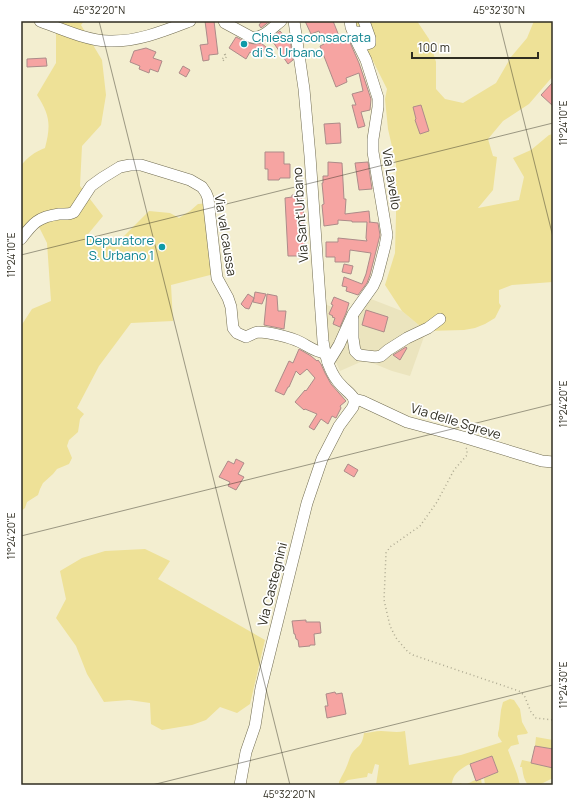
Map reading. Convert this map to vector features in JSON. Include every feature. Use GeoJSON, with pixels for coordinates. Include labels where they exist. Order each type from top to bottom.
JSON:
{"type":"FeatureCollection","features":[{"type":"Feature","properties":{"kind":"street"},"geometry":{"type":"LineString","coordinates":[[40,21],[96,40],[108,41],[156,34],[190,21]]}},
{"type":"Feature","properties":{"kind":"street"},"geometry":{"type":"LineString","coordinates":[[224,21],[254,38],[264,34],[281,21]]}},
{"type":"Feature","properties":{"kind":"street","name":"Via Sant'Urbano"},"geometry":{"type":"LineString","coordinates":[[294,21],[304,89],[310,156],[321,328],[326,358],[340,384],[354,399]]}},
{"type":"Feature","properties":{"kind":"street"},"geometry":{"type":"LineString","coordinates":[[350,21],[364,42],[367,44],[370,42],[370,39],[364,21]]}},
{"type":"Feature","properties":{"kind":"street","name":"Via Lavello"},"geometry":{"type":"LineString","coordinates":[[326,358],[339,345],[354,314],[373,286],[386,246],[387,235],[373,152],[378,98],[366,60],[357,42],[350,21]]}},
{"type":"Feature","properties":{"kind":"street","name":"Via val caussa"},"geometry":{"type":"LineString","coordinates":[[21,239],[32,225],[39,220],[74,212],[91,186],[120,167],[141,165],[190,180],[202,187],[208,198],[217,278],[228,298],[231,307],[233,328],[237,333],[246,337],[257,332],[280,335],[300,342],[326,358]]}},
{"type":"Feature","properties":{"kind":"street"},"geometry":{"type":"LineString","coordinates":[[354,314],[353,338],[355,351],[359,355],[376,357],[381,356],[407,338],[428,328],[440,320]]}},
{"type":"Feature","properties":{"kind":"street","name":"Via delle Sgreve"},"geometry":{"type":"LineString","coordinates":[[354,399],[362,401],[407,422],[542,461],[553,462]]}},
{"type":"Feature","properties":{"kind":"street","name":"Via Castegnini"},"geometry":{"type":"LineString","coordinates":[[240,785],[246,752],[255,726],[261,688],[307,503],[322,458],[339,426],[353,407],[354,399]]}},
{"type":"Feature","properties":{"kind":"path"},"geometry":{"type":"LineString","coordinates":[[458,436],[467,449],[467,455],[454,470],[437,502],[420,526],[390,547],[386,553],[384,600],[390,626],[396,638],[408,652],[413,655],[519,690],[536,718],[553,720]]}},
{"type":"Feature","properties":{"kind":"shaded area"},"geometry":{"type":"Polygon","coordinates":[[[34,21],[84,21],[81,25],[102,60],[106,95],[101,125],[82,146],[80,186],[103,216],[84,239],[120,240],[149,211],[170,213],[179,218],[198,204],[211,203],[218,273],[171,285],[173,321],[131,323],[99,366],[77,408],[84,414],[80,419],[78,432],[69,440],[67,446],[72,458],[69,464],[57,469],[43,483],[38,495],[27,502],[25,508],[21,511],[21,326],[32,309],[51,301],[47,243],[39,227],[21,235],[21,166],[32,155],[45,148],[49,126],[45,108],[37,95],[56,63],[56,29],[34,21]]]}},
{"type":"Feature","properties":{"kind":"shaded area"},"geometry":{"type":"Polygon","coordinates":[[[352,21],[417,21],[429,39],[436,62],[436,89],[445,99],[463,103],[496,83],[511,57],[527,38],[534,21],[553,21],[553,76],[529,104],[503,121],[488,139],[493,156],[497,157],[493,190],[478,208],[519,200],[524,177],[513,158],[531,150],[549,135],[553,134],[553,282],[512,285],[499,290],[499,303],[501,306],[495,318],[485,324],[464,330],[426,331],[402,311],[385,285],[395,253],[396,215],[396,164],[388,129],[385,99],[387,89],[352,24],[352,21]]]}},
{"type":"Feature","properties":{"kind":"shaded area"},"geometry":{"type":"Polygon","coordinates":[[[371,299],[402,311],[426,331],[410,376],[392,371],[365,360],[340,371],[330,349],[324,304],[356,315],[371,299]]]}},
{"type":"Feature","properties":{"kind":"shaded area"},"geometry":{"type":"Polygon","coordinates":[[[145,549],[170,561],[158,579],[265,640],[250,704],[237,713],[220,707],[206,720],[192,725],[162,730],[151,724],[150,703],[129,700],[104,702],[87,674],[76,646],[56,618],[66,599],[60,571],[82,558],[105,551],[145,549]]]}},
{"type":"Feature","properties":{"kind":"shaded area"},"geometry":{"type":"Polygon","coordinates":[[[510,699],[514,700],[520,709],[522,722],[528,733],[518,735],[519,744],[511,746],[508,750],[520,785],[485,785],[484,778],[498,772],[492,756],[461,769],[453,779],[452,785],[376,785],[379,765],[375,764],[372,774],[368,773],[367,777],[348,780],[339,785],[351,755],[361,744],[364,733],[379,731],[405,731],[409,765],[461,755],[502,742],[498,736],[501,710],[503,702],[510,699]]]}},
{"type":"Feature","properties":{"kind":"shaded area"},"geometry":{"type":"Polygon","coordinates":[[[536,737],[553,740],[553,749],[535,746],[536,737]]]}},
{"type":"Feature","properties":{"kind":"shaded area"},"geometry":{"type":"Polygon","coordinates":[[[522,760],[553,768],[553,778],[539,785],[528,785],[523,774],[522,767],[520,767],[522,760]]]}},
{"type":"Feature","properties":{"kind":"shaded area"},"geometry":{"type":"Polygon","coordinates":[[[481,779],[482,785],[465,785],[475,780],[481,779]]]}},
{"type":"Feature","properties":{"kind":"building"},"geometry":{"type":"Polygon","coordinates":[[[205,21],[214,21],[218,54],[209,55],[209,60],[203,61],[200,45],[208,44],[205,21]]]}},
{"type":"Feature","properties":{"kind":"building"},"geometry":{"type":"Polygon","coordinates":[[[262,21],[270,21],[261,28],[259,25],[262,21]]]}},
{"type":"Feature","properties":{"kind":"building"},"geometry":{"type":"Polygon","coordinates":[[[305,21],[333,21],[341,41],[348,38],[359,63],[371,99],[370,110],[361,112],[365,126],[358,128],[352,105],[356,105],[352,94],[363,91],[359,73],[346,78],[347,82],[336,87],[320,46],[324,44],[319,31],[311,34],[305,21]]]}},
{"type":"Feature","properties":{"kind":"building"},"geometry":{"type":"Polygon","coordinates":[[[280,31],[284,36],[286,35],[290,39],[293,60],[288,64],[271,39],[269,43],[267,41],[280,31]]]}},
{"type":"Feature","properties":{"kind":"building"},"geometry":{"type":"Polygon","coordinates":[[[236,37],[248,43],[261,43],[266,47],[259,58],[250,52],[246,59],[229,48],[236,37]]]}},
{"type":"Feature","properties":{"kind":"building"},"geometry":{"type":"Polygon","coordinates":[[[146,48],[156,52],[153,58],[162,61],[158,72],[150,69],[149,73],[139,69],[140,66],[130,62],[134,51],[146,48]]]}},
{"type":"Feature","properties":{"kind":"building"},"geometry":{"type":"Polygon","coordinates":[[[46,58],[47,66],[27,67],[27,59],[46,58]]]}},
{"type":"Feature","properties":{"kind":"building"},"geometry":{"type":"Polygon","coordinates":[[[183,66],[190,70],[186,77],[179,73],[183,66]]]}},
{"type":"Feature","properties":{"kind":"building"},"geometry":{"type":"Polygon","coordinates":[[[553,82],[553,106],[541,95],[553,82]]]}},
{"type":"Feature","properties":{"kind":"building"},"geometry":{"type":"Polygon","coordinates":[[[421,105],[429,131],[420,134],[415,120],[413,107],[421,105]]]}},
{"type":"Feature","properties":{"kind":"building"},"geometry":{"type":"Polygon","coordinates":[[[340,123],[341,143],[326,144],[324,124],[340,123]]]}},
{"type":"Feature","properties":{"kind":"building"},"geometry":{"type":"Polygon","coordinates":[[[265,152],[284,152],[284,164],[290,164],[290,178],[268,180],[268,169],[265,169],[265,152]]]}},
{"type":"Feature","properties":{"kind":"building"},"geometry":{"type":"Polygon","coordinates":[[[328,162],[342,163],[344,199],[346,199],[345,214],[369,211],[369,222],[378,223],[380,235],[370,275],[367,283],[358,295],[346,291],[347,287],[342,286],[344,277],[362,284],[371,253],[350,250],[349,262],[335,262],[335,257],[326,257],[326,242],[338,242],[338,238],[367,241],[367,222],[338,220],[338,224],[324,226],[322,183],[323,176],[328,176],[328,162]]]}},
{"type":"Feature","properties":{"kind":"building"},"geometry":{"type":"Polygon","coordinates":[[[368,162],[372,189],[359,190],[355,163],[368,162]]]}},
{"type":"Feature","properties":{"kind":"building"},"geometry":{"type":"Polygon","coordinates":[[[292,195],[301,195],[303,201],[305,256],[288,256],[285,198],[292,197],[292,195]]]}},
{"type":"Feature","properties":{"kind":"building"},"geometry":{"type":"Polygon","coordinates":[[[344,264],[353,266],[351,274],[342,272],[344,264]]]}},
{"type":"Feature","properties":{"kind":"building"},"geometry":{"type":"Polygon","coordinates":[[[255,292],[266,294],[262,304],[253,302],[255,292]]]}},
{"type":"Feature","properties":{"kind":"building"},"geometry":{"type":"Polygon","coordinates":[[[248,294],[254,298],[249,309],[245,308],[241,304],[248,294]]]}},
{"type":"Feature","properties":{"kind":"building"},"geometry":{"type":"Polygon","coordinates":[[[267,294],[277,296],[278,311],[286,311],[284,329],[264,325],[267,294]]]}},
{"type":"Feature","properties":{"kind":"building"},"geometry":{"type":"Polygon","coordinates":[[[334,297],[349,303],[340,327],[333,324],[335,318],[329,314],[333,305],[331,304],[334,297]]]}},
{"type":"Feature","properties":{"kind":"building"},"geometry":{"type":"Polygon","coordinates":[[[366,310],[388,317],[384,332],[362,325],[366,310]]]}},
{"type":"Feature","properties":{"kind":"building"},"geometry":{"type":"Polygon","coordinates":[[[406,347],[407,348],[400,360],[393,355],[406,347]]]}},
{"type":"Feature","properties":{"kind":"building"},"geometry":{"type":"Polygon","coordinates":[[[299,349],[317,361],[318,360],[331,384],[346,401],[340,406],[341,408],[336,418],[332,416],[328,424],[321,419],[314,430],[309,427],[317,414],[305,409],[304,410],[295,402],[305,390],[306,391],[315,378],[307,369],[300,375],[296,371],[284,395],[275,391],[289,361],[293,363],[299,349]]]}},
{"type":"Feature","properties":{"kind":"building"},"geometry":{"type":"Polygon","coordinates":[[[236,459],[244,463],[238,474],[244,477],[236,490],[228,486],[230,482],[219,477],[228,461],[234,464],[236,459]]]}},
{"type":"Feature","properties":{"kind":"building"},"geometry":{"type":"Polygon","coordinates":[[[348,464],[358,470],[354,477],[344,471],[348,464]]]}},
{"type":"Feature","properties":{"kind":"building"},"geometry":{"type":"Polygon","coordinates":[[[306,620],[306,622],[320,622],[321,633],[314,634],[315,645],[299,647],[298,640],[294,634],[292,621],[306,620]]]}},
{"type":"Feature","properties":{"kind":"building"},"geometry":{"type":"Polygon","coordinates":[[[335,692],[336,694],[342,693],[346,714],[327,718],[325,706],[328,706],[326,694],[335,692]]]}},
{"type":"Feature","properties":{"kind":"building"},"geometry":{"type":"Polygon","coordinates":[[[535,746],[553,749],[553,768],[531,763],[535,746]]]}},
{"type":"Feature","properties":{"kind":"building"},"geometry":{"type":"Polygon","coordinates":[[[492,756],[498,772],[476,781],[470,764],[492,756]]]}},
{"type":"Feature","properties":{"kind":"place","name":"Chiesa sconsacrata di S. Urbano"},"geometry":{"type":"Point","coordinates":[244,44]}},
{"type":"Feature","properties":{"kind":"place","name":"Depuratore S. Urbano 1"},"geometry":{"type":"Point","coordinates":[162,247]}}]}
